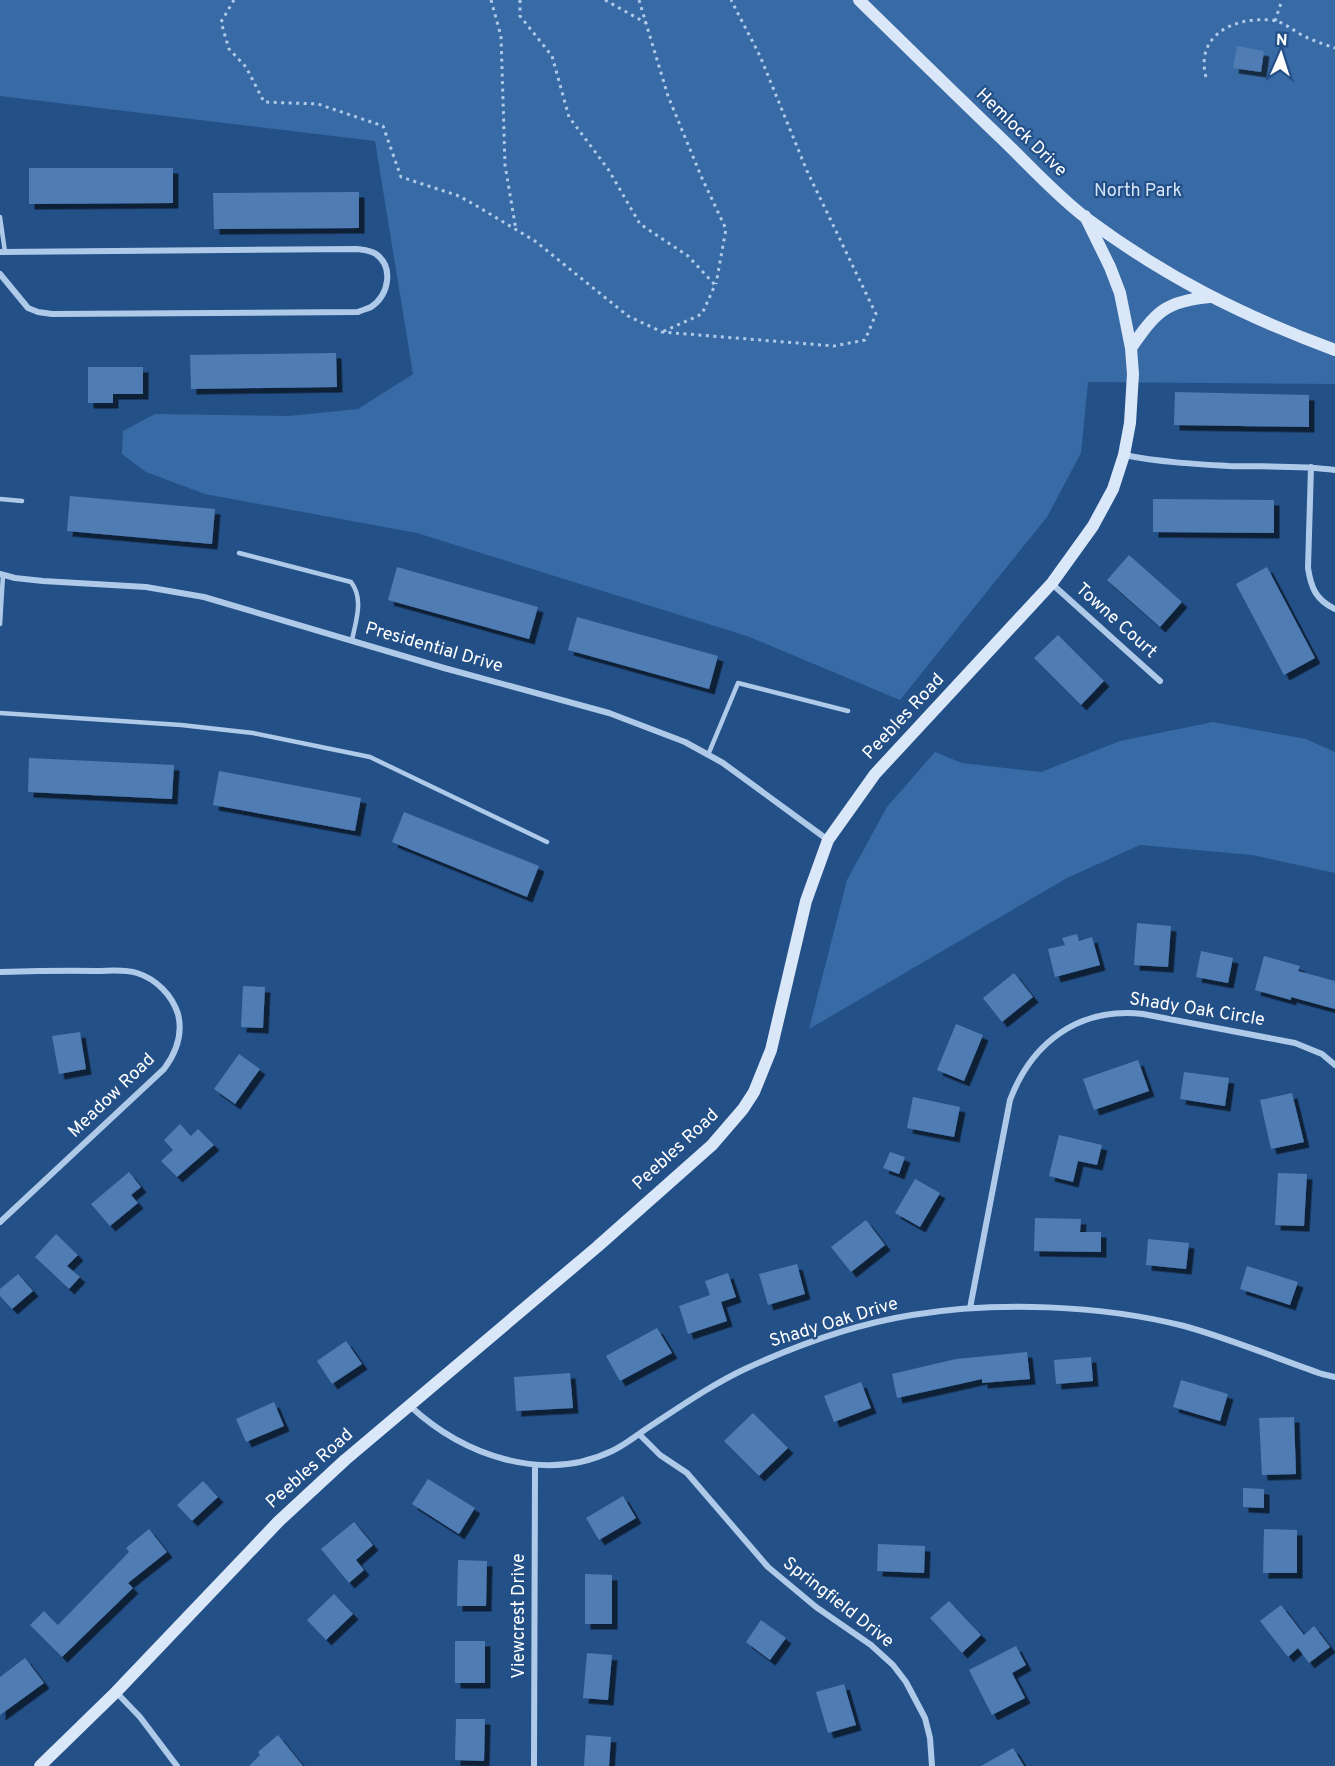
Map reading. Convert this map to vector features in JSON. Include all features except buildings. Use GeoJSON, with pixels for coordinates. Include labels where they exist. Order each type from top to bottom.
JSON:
{"type":"FeatureCollection","features":[{"type":"Feature","properties":{"kind":"street","name":"Hemlock Drive"},"geometry":{"type":"LineString","coordinates":[[859,0],[1084,216],[1167,273],[1210,297],[1289,333],[1335,350]]}},
{"type":"Feature","properties":{"kind":"street","name":"Peebles Road"},"geometry":{"type":"LineString","coordinates":[[40,1766],[116,1692],[278,1522],[345,1460],[597,1247],[712,1145],[743,1109],[758,1083],[771,1050],[800,924],[828,840],[875,774],[1052,583],[1104,508],[1113,489],[1124,455],[1131,405],[1131,348],[1120,293],[1110,267],[1084,216]]}},
{"type":"Feature","properties":{"kind":"street"},"geometry":{"type":"LineString","coordinates":[[0,274],[28,308],[52,314],[358,312],[372,306],[380,298],[386,290],[388,280],[383,262],[377,255],[370,251],[357,249],[2,252]]}},
{"type":"Feature","properties":{"kind":"street"},"geometry":{"type":"LineString","coordinates":[[1131,348],[1153,318],[1163,310],[1175,303],[1210,297]]}},
{"type":"Feature","properties":{"kind":"street"},"geometry":{"type":"LineString","coordinates":[[1124,455],[1186,464],[1311,467],[1335,470]]}},
{"type":"Feature","properties":{"kind":"street"},"geometry":{"type":"LineString","coordinates":[[1311,467],[1308,568],[1310,583],[1316,595],[1325,604],[1335,609]]}},
{"type":"Feature","properties":{"kind":"street","name":"Presidential Drive"},"geometry":{"type":"LineString","coordinates":[[2,574],[43,581],[146,587],[204,597],[617,716],[685,742],[708,755],[733,770],[828,840]]}},
{"type":"Feature","properties":{"kind":"street","name":"Towne Court"},"geometry":{"type":"LineString","coordinates":[[1052,583],[1160,681]]}},
{"type":"Feature","properties":{"kind":"street","name":"Meadow Road"},"geometry":{"type":"LineString","coordinates":[[0,972],[89,970],[137,973],[158,984],[166,992],[177,1012],[180,1030],[177,1048],[164,1069],[0,1222]]}},
{"type":"Feature","properties":{"kind":"street","name":"Shady Oak Circle"},"geometry":{"type":"LineString","coordinates":[[970,1308],[1010,1100],[1026,1067],[1036,1054],[1061,1032],[1096,1016],[1136,1013],[1295,1043],[1322,1054],[1335,1065]]}},
{"type":"Feature","properties":{"kind":"street","name":"Shady Oak Drive"},"geometry":{"type":"LineString","coordinates":[[410,1406],[423,1419],[468,1446],[502,1459],[535,1465],[564,1465],[612,1451],[704,1391],[745,1369],[792,1350],[873,1323],[911,1315],[970,1308],[1063,1309],[1107,1312],[1149,1319],[1228,1339],[1335,1377]]}},
{"type":"Feature","properties":{"kind":"street","name":"Springfield Drive"},"geometry":{"type":"LineString","coordinates":[[639,1434],[660,1455],[687,1473],[768,1567],[816,1607],[871,1645],[893,1665],[906,1682],[925,1719],[930,1738],[932,1766]]}},
{"type":"Feature","properties":{"kind":"street","name":"Viewcrest Drive"},"geometry":{"type":"LineString","coordinates":[[534,1766],[535,1465]]}},
{"type":"Feature","properties":{"kind":"street"},"geometry":{"type":"LineString","coordinates":[[116,1692],[140,1717],[177,1766]]}},
{"type":"Feature","properties":{"kind":"lane"},"geometry":{"type":"LineString","coordinates":[[0,217],[2,252]]}},
{"type":"Feature","properties":{"kind":"lane"},"geometry":{"type":"LineString","coordinates":[[0,499],[22,501]]}},
{"type":"Feature","properties":{"kind":"lane"},"geometry":{"type":"LineString","coordinates":[[238,554],[351,582],[358,591],[358,610],[352,640]]}},
{"type":"Feature","properties":{"kind":"lane"},"geometry":{"type":"LineString","coordinates":[[0,624],[2,574]]}},
{"type":"Feature","properties":{"kind":"lane"},"geometry":{"type":"LineString","coordinates":[[708,755],[738,683],[848,711]]}},
{"type":"Feature","properties":{"kind":"lane"},"geometry":{"type":"LineString","coordinates":[[0,713],[182,725],[253,733],[370,757],[547,842]]}},
{"type":"Feature","properties":{"kind":"path"},"geometry":{"type":"LineString","coordinates":[[234,0],[221,22],[229,49],[246,67],[264,102],[318,104],[382,126],[401,177],[459,196],[535,241],[628,316],[662,332],[834,346],[865,340],[876,314],[807,171],[760,56],[731,0]]}},
{"type":"Feature","properties":{"kind":"path"},"geometry":{"type":"LineString","coordinates":[[490,0],[501,36],[505,165],[516,230]]}},
{"type":"Feature","properties":{"kind":"path"},"geometry":{"type":"LineString","coordinates":[[520,0],[520,16],[552,56],[569,117],[608,169],[640,224],[688,256],[716,285]]}},
{"type":"Feature","properties":{"kind":"path"},"geometry":{"type":"LineString","coordinates":[[605,0],[646,23]]}},
{"type":"Feature","properties":{"kind":"path"},"geometry":{"type":"LineString","coordinates":[[639,0],[668,96],[726,229],[716,285],[702,314],[662,332]]}},
{"type":"Feature","properties":{"kind":"path"},"geometry":{"type":"LineString","coordinates":[[1275,21],[1282,0]]}},
{"type":"Feature","properties":{"kind":"path"},"geometry":{"type":"LineString","coordinates":[[1206,77],[1203,67],[1205,50],[1216,33],[1241,22],[1271,20],[1283,23],[1321,44],[1335,48]]}},
{"type":"Feature","properties":{"kind":"green space","name":"North Park"},"geometry":{"type":"Polygon","coordinates":[[[0,0],[1335,0],[1335,384],[1088,382],[1081,453],[1047,517],[900,700],[747,636],[417,533],[205,494],[146,472],[122,454],[123,431],[155,414],[289,416],[358,409],[413,374],[375,141],[0,96],[0,0]]]}},
{"type":"Feature","properties":{"kind":"green space"},"geometry":{"type":"Polygon","coordinates":[[[1213,722],[1306,739],[1335,752],[1335,873],[1252,855],[1140,845],[1067,878],[809,1029],[847,880],[887,807],[935,752],[962,763],[1041,772],[1120,741],[1213,722]]]}}]}
